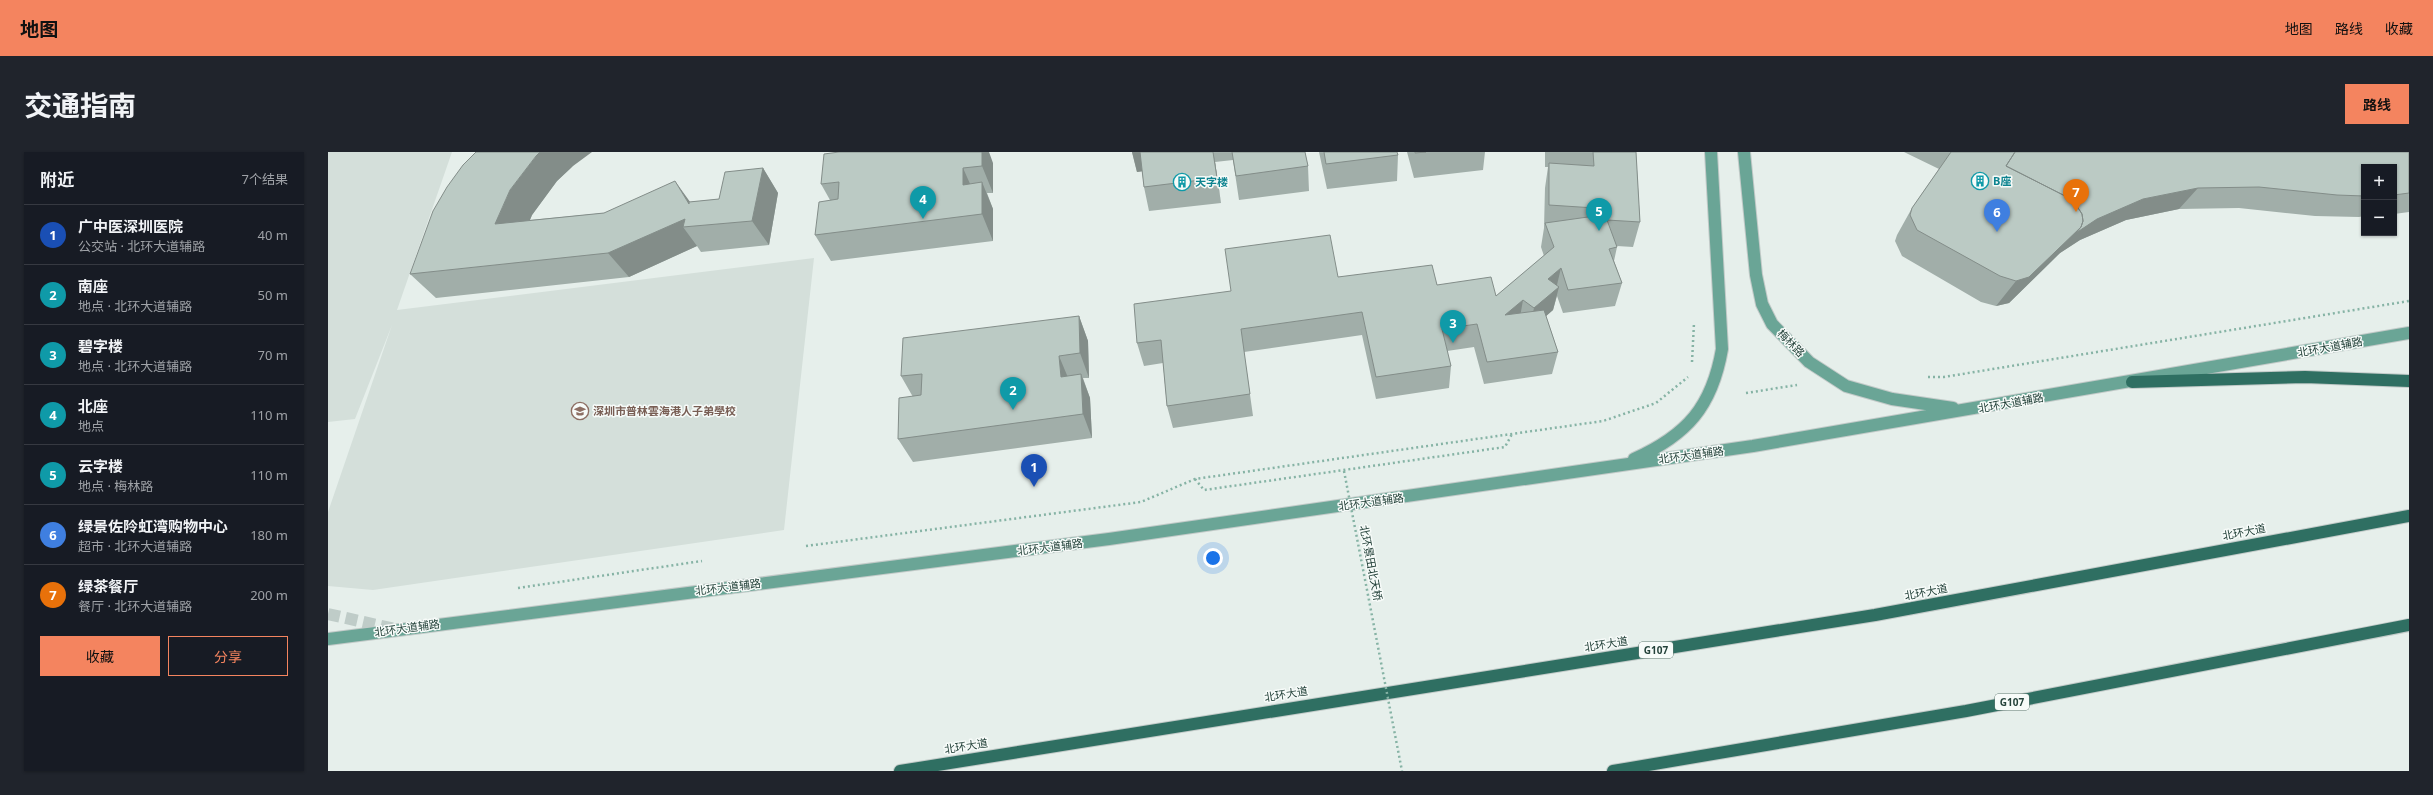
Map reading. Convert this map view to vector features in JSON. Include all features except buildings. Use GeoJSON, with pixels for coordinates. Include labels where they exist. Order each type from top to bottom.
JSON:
{"type":"FeatureCollection","features":[{"type":"Feature","properties":{"kind":"highway"},"geometry":{"type":"LineString","coordinates":[[2132,382],[2312,377],[2371,378],[2409,381]]}},
{"type":"Feature","properties":{"kind":"highway","name":"北环大道"},"geometry":{"type":"LineString","coordinates":[[900,771],[1875,615],[2409,516]]}},
{"type":"Feature","properties":{"kind":"highway","name":"G107"},"geometry":{"type":"LineString","coordinates":[[1613,771],[1966,711],[2409,625]]}},
{"type":"Feature","properties":{"kind":"main road"},"geometry":{"type":"LineString","coordinates":[[1614,466],[1648,453],[1680,434],[1703,410],[1720,367],[1722,349],[1711,152]]}},
{"type":"Feature","properties":{"kind":"main road","name":"梅林路"},"geometry":{"type":"LineString","coordinates":[[1744,152],[1756,275],[1762,304],[1772,324],[1809,362],[1846,386],[1892,400],[1940,407],[1976,409]]}},
{"type":"Feature","properties":{"kind":"main road","name":"北环大道辅路"},"geometry":{"type":"LineString","coordinates":[[328,639],[1109,539],[1753,446],[1976,409],[2409,333]]}},
{"type":"Feature","properties":{"kind":"path"},"geometry":{"type":"LineString","coordinates":[[1920,378],[1944,377],[2409,301]]}},
{"type":"Feature","properties":{"kind":"path"},"geometry":{"type":"LineString","coordinates":[[1692,367],[1694,316]]}},
{"type":"Feature","properties":{"kind":"path"},"geometry":{"type":"LineString","coordinates":[[806,546],[1141,502],[1195,479],[1603,421],[1656,403],[1692,374]]}},
{"type":"Feature","properties":{"kind":"path"},"geometry":{"type":"LineString","coordinates":[[1746,393],[1805,384]]}},
{"type":"Feature","properties":{"kind":"path"},"geometry":{"type":"LineString","coordinates":[[1195,479],[1204,490],[1344,471],[1505,447],[1512,434]]}},
{"type":"Feature","properties":{"kind":"path","name":"北环景田北天桥"},"geometry":{"type":"LineString","coordinates":[[1344,471],[1402,771]]}},
{"type":"Feature","properties":{"kind":"shaded area","name":"深圳市普林雲海港人子弟學校"},"geometry":{"type":"Polygon","coordinates":[[[328,152],[452,152],[397,310],[814,258],[784,530],[373,590],[328,586],[328,512],[392,325],[355,419],[328,422],[328,152]]]}},
{"type":"Feature","properties":{"kind":"tunnel"},"geometry":{"type":"LineString","coordinates":[[328,614],[395,629]]}},
{"type":"Feature","properties":{"kind":"place","name":"B座"},"geometry":{"type":"Point","coordinates":[1980,181]}},
{"type":"Feature","properties":{"kind":"place","name":"天字楼"},"geometry":{"type":"Point","coordinates":[1182,182]}},
{"type":"Feature","properties":{"kind":"place","name":"绿茶餐厅"},"geometry":{"type":"Point","coordinates":[2076,212]}},
{"type":"Feature","properties":{"kind":"place","name":"北座"},"geometry":{"type":"Point","coordinates":[923,219]}},
{"type":"Feature","properties":{"kind":"place","name":"云字楼"},"geometry":{"type":"Point","coordinates":[1599,231]}},
{"type":"Feature","properties":{"kind":"place","name":"绿景佐阾虹湾购物中心"},"geometry":{"type":"Point","coordinates":[1997,232]}},
{"type":"Feature","properties":{"kind":"place","name":"碧字楼"},"geometry":{"type":"Point","coordinates":[1453,343]}},
{"type":"Feature","properties":{"kind":"place","name":"南座"},"geometry":{"type":"Point","coordinates":[1013,410]}},
{"type":"Feature","properties":{"kind":"place","name":"深圳市普林雲海港人子弟學校"},"geometry":{"type":"Point","coordinates":[580,411]}},
{"type":"Feature","properties":{"kind":"place","name":"广中医深圳医院"},"geometry":{"type":"Point","coordinates":[1034,487]}}]}
